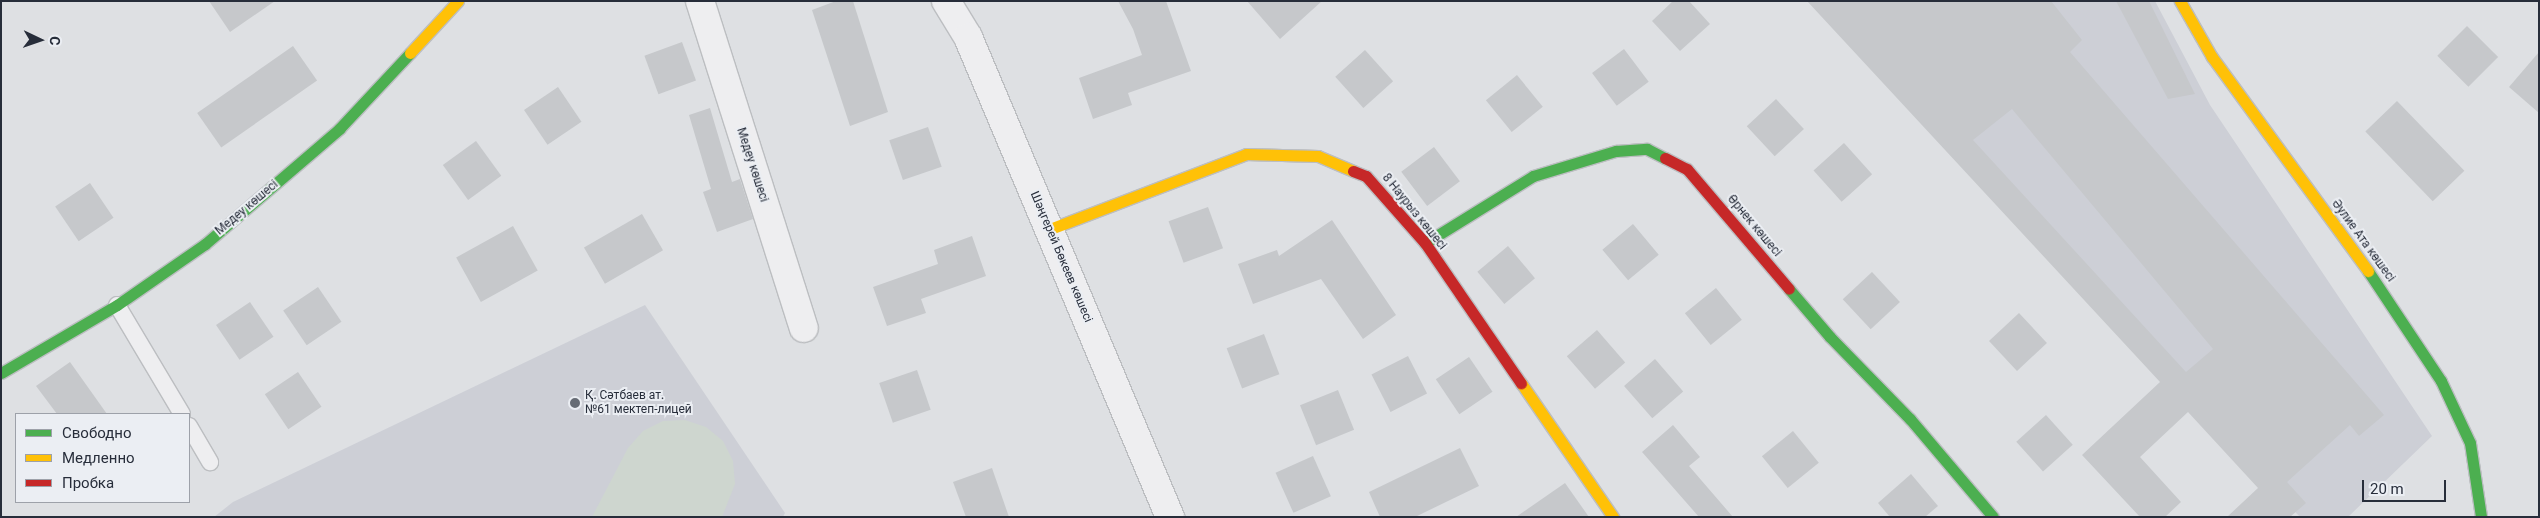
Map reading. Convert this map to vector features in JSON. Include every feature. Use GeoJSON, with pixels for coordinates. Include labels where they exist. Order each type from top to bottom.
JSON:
{"type":"FeatureCollection","features":[{"type":"Feature","properties":{"kind":"street","name":"Медеу көшесі"},"geometry":{"type":"LineString","coordinates":[[1,373],[117,305],[206,244],[340,129],[458,1]]}},
{"type":"Feature","properties":{"kind":"street","name":"Медеу көшесі"},"geometry":{"type":"LineString","coordinates":[[700,1],[804,328]]}},
{"type":"Feature","properties":{"kind":"street","name":"Шәңгерей Бөкеев көшесі"},"geometry":{"type":"LineString","coordinates":[[946,1],[968,37],[1170,517]]}},
{"type":"Feature","properties":{"kind":"street","name":"Әулие Ата көшесі"},"geometry":{"type":"LineString","coordinates":[[2180,1],[2212,57],[2378,285],[2441,381],[2470,443],[2481,517]]}},
{"type":"Feature","properties":{"kind":"street","name":"Өрнек көшесі"},"geometry":{"type":"LineString","coordinates":[[1425,243],[1533,176],[1616,151],[1647,149],[1687,169],[1830,337],[1910,419],[1993,517]]}},
{"type":"Feature","properties":{"kind":"street","name":"8 Наурыз көшесі"},"geometry":{"type":"LineString","coordinates":[[1050,229],[1246,154],[1318,156],[1366,176],[1425,243],[1613,517]]}},
{"type":"Feature","properties":{"kind":"lane"},"geometry":{"type":"LineString","coordinates":[[117,305],[181,413]]}},
{"type":"Feature","properties":{"kind":"lane"},"geometry":{"type":"LineString","coordinates":[[190,428],[210,462]]}},
{"type":"Feature","properties":{"kind":"shaded area"},"geometry":{"type":"Polygon","coordinates":[[[1808,1],[2155,1],[2210,105],[2432,436],[2348,517],[2300,517],[1808,1]]]}},
{"type":"Feature","properties":{"kind":"shaded area","name":"Қ. Сәтбаев ат. №61 мектеп-лицей"},"geometry":{"type":"Polygon","coordinates":[[[645,305],[785,513],[783,517],[214,517],[233,502],[645,305]]]}},
{"type":"Feature","properties":{"kind":"shaded area"},"geometry":{"type":"Polygon","coordinates":[[[685,420],[706,427],[723,441],[733,461],[735,484],[722,517],[592,517],[628,448],[643,431],[663,421],[685,420]]]}},
{"type":"Feature","properties":{"kind":"building"},"geometry":{"type":"Polygon","coordinates":[[[209,1],[275,1],[230,32],[209,1]]]}},
{"type":"Feature","properties":{"kind":"building"},"geometry":{"type":"Polygon","coordinates":[[[836,1],[853,1],[888,112],[850,126],[812,10],[836,1]]]}},
{"type":"Feature","properties":{"kind":"building"},"geometry":{"type":"Polygon","coordinates":[[[1118,1],[1166,1],[1191,71],[1128,93],[1132,105],[1093,119],[1079,78],[1142,55],[1133,29],[1118,1]]]}},
{"type":"Feature","properties":{"kind":"building"},"geometry":{"type":"Polygon","coordinates":[[[1247,1],[1322,1],[1280,39],[1247,1]]]}},
{"type":"Feature","properties":{"kind":"building"},"geometry":{"type":"Polygon","coordinates":[[[1673,1],[1689,1],[1710,24],[1680,51],[1652,21],[1673,1]]]}},
{"type":"Feature","properties":{"kind":"building"},"geometry":{"type":"Polygon","coordinates":[[[1807,1],[2051,1],[2082,40],[2070,52],[2384,415],[2359,436],[2350,425],[2287,482],[2306,503],[2290,517],[2227,517],[2258,488],[2188,412],[2140,457],[2181,502],[2165,517],[2140,517],[2082,455],[2160,382],[1807,1]],[[2012,109],[1973,140],[2186,372],[2213,349],[2012,109]]]}},
{"type":"Feature","properties":{"kind":"building"},"geometry":{"type":"Polygon","coordinates":[[[2116,1],[2149,1],[2195,94],[2168,99],[2116,1]]]}},
{"type":"Feature","properties":{"kind":"building"},"geometry":{"type":"Polygon","coordinates":[[[2467,26],[2498,57],[2468,87],[2437,56],[2467,26]]]}},
{"type":"Feature","properties":{"kind":"building"},"geometry":{"type":"Polygon","coordinates":[[[682,42],[696,81],[658,94],[644,56],[682,42]]]}},
{"type":"Feature","properties":{"kind":"building"},"geometry":{"type":"Polygon","coordinates":[[[293,46],[317,80],[221,148],[197,113],[293,46]]]}},
{"type":"Feature","properties":{"kind":"building"},"geometry":{"type":"Polygon","coordinates":[[[1624,49],[1649,82],[1617,106],[1592,73],[1624,49]]]}},
{"type":"Feature","properties":{"kind":"building"},"geometry":{"type":"Polygon","coordinates":[[[1365,50],[1393,81],[1363,108],[1335,77],[1365,50]]]}},
{"type":"Feature","properties":{"kind":"building"},"geometry":{"type":"Polygon","coordinates":[[[2539,52],[2539,113],[2509,87],[2539,52]]]}},
{"type":"Feature","properties":{"kind":"building"},"geometry":{"type":"Polygon","coordinates":[[[1517,75],[1543,107],[1512,132],[1486,100],[1517,75]]]}},
{"type":"Feature","properties":{"kind":"building"},"geometry":{"type":"Polygon","coordinates":[[[558,87],[581,122],[547,145],[524,110],[558,87]]]}},
{"type":"Feature","properties":{"kind":"building"},"geometry":{"type":"Polygon","coordinates":[[[1776,99],[1804,129],[1775,156],[1747,126],[1776,99]]]}},
{"type":"Feature","properties":{"kind":"building"},"geometry":{"type":"Polygon","coordinates":[[[2397,101],[2464,171],[2433,201],[2365,132],[2397,101]]]}},
{"type":"Feature","properties":{"kind":"building"},"geometry":{"type":"Polygon","coordinates":[[[710,108],[732,182],[740,179],[753,219],[717,232],[703,192],[711,189],[689,115],[710,108]]]}},
{"type":"Feature","properties":{"kind":"building"},"geometry":{"type":"Polygon","coordinates":[[[928,127],[942,167],[903,180],[889,140],[928,127]]]}},
{"type":"Feature","properties":{"kind":"building"},"geometry":{"type":"Polygon","coordinates":[[[476,141],[501,176],[468,200],[443,165],[476,141]]]}},
{"type":"Feature","properties":{"kind":"building"},"geometry":{"type":"Polygon","coordinates":[[[1844,143],[1872,174],[1842,202],[1814,170],[1844,143]]]}},
{"type":"Feature","properties":{"kind":"building"},"geometry":{"type":"Polygon","coordinates":[[[1434,147],[1460,181],[1427,206],[1401,172],[1434,147]]]}},
{"type":"Feature","properties":{"kind":"building"},"geometry":{"type":"Polygon","coordinates":[[[90,183],[113,218],[79,241],[55,206],[90,183]]]}},
{"type":"Feature","properties":{"kind":"building"},"geometry":{"type":"Polygon","coordinates":[[[1208,207],[1223,248],[1184,263],[1169,221],[1208,207]]]}},
{"type":"Feature","properties":{"kind":"building"},"geometry":{"type":"Polygon","coordinates":[[[642,214],[663,250],[605,284],[584,248],[642,214]]]}},
{"type":"Feature","properties":{"kind":"building"},"geometry":{"type":"Polygon","coordinates":[[[1332,220],[1396,315],[1363,339],[1321,279],[1253,304],[1238,264],[1277,250],[1279,256],[1332,220]]]}},
{"type":"Feature","properties":{"kind":"building"},"geometry":{"type":"Polygon","coordinates":[[[1633,224],[1659,255],[1628,280],[1602,250],[1633,224]]]}},
{"type":"Feature","properties":{"kind":"building"},"geometry":{"type":"Polygon","coordinates":[[[513,226],[538,271],[481,302],[456,258],[513,226]]]}},
{"type":"Feature","properties":{"kind":"building"},"geometry":{"type":"Polygon","coordinates":[[[972,236],[986,276],[921,299],[926,313],[887,326],[873,287],[938,264],[934,250],[972,236]]]}},
{"type":"Feature","properties":{"kind":"building"},"geometry":{"type":"Polygon","coordinates":[[[1508,246],[1535,278],[1504,304],[1477,272],[1508,246]]]}},
{"type":"Feature","properties":{"kind":"building"},"geometry":{"type":"Polygon","coordinates":[[[1872,272],[1900,302],[1871,329],[1843,299],[1872,272]]]}},
{"type":"Feature","properties":{"kind":"building"},"geometry":{"type":"Polygon","coordinates":[[[318,287],[341,322],[307,345],[283,310],[318,287]]]}},
{"type":"Feature","properties":{"kind":"building"},"geometry":{"type":"Polygon","coordinates":[[[1716,288],[1742,320],[1711,345],[1685,313],[1716,288]]]}},
{"type":"Feature","properties":{"kind":"building"},"geometry":{"type":"Polygon","coordinates":[[[250,302],[273,337],[239,360],[216,325],[250,302]]]}},
{"type":"Feature","properties":{"kind":"building"},"geometry":{"type":"Polygon","coordinates":[[[2019,313],[2047,343],[2017,371],[1989,341],[2019,313]]]}},
{"type":"Feature","properties":{"kind":"building"},"geometry":{"type":"Polygon","coordinates":[[[1597,330],[1625,362],[1595,389],[1567,356],[1597,330]]]}},
{"type":"Feature","properties":{"kind":"building"},"geometry":{"type":"Polygon","coordinates":[[[1264,334],[1279,374],[1242,388],[1227,348],[1264,334]]]}},
{"type":"Feature","properties":{"kind":"building"},"geometry":{"type":"Polygon","coordinates":[[[1408,356],[1427,393],[1391,412],[1371,375],[1408,356]]]}},
{"type":"Feature","properties":{"kind":"building"},"geometry":{"type":"Polygon","coordinates":[[[1469,357],[1492,392],[1459,414],[1436,379],[1469,357]]]}},
{"type":"Feature","properties":{"kind":"building"},"geometry":{"type":"Polygon","coordinates":[[[1655,359],[1683,391],[1652,418],[1624,386],[1655,359]]]}},
{"type":"Feature","properties":{"kind":"building"},"geometry":{"type":"Polygon","coordinates":[[[70,362],[106,413],[56,413],[36,386],[70,362]]]}},
{"type":"Feature","properties":{"kind":"building"},"geometry":{"type":"Polygon","coordinates":[[[917,370],[931,410],[893,423],[879,383],[917,370]]]}},
{"type":"Feature","properties":{"kind":"building"},"geometry":{"type":"Polygon","coordinates":[[[298,372],[321,407],[288,429],[265,394],[298,372]]]}},
{"type":"Feature","properties":{"kind":"building"},"geometry":{"type":"Polygon","coordinates":[[[1338,390],[1354,430],[1316,445],[1300,405],[1338,390]]]}},
{"type":"Feature","properties":{"kind":"building"},"geometry":{"type":"Polygon","coordinates":[[[2046,415],[2073,445],[2043,471],[2016,442],[2046,415]]]}},
{"type":"Feature","properties":{"kind":"building"},"geometry":{"type":"Polygon","coordinates":[[[1673,425],[1700,457],[1689,466],[1733,517],[1699,517],[1642,452],[1673,425]]]}},
{"type":"Feature","properties":{"kind":"building"},"geometry":{"type":"Polygon","coordinates":[[[1793,431],[1819,463],[1788,488],[1762,456],[1793,431]]]}},
{"type":"Feature","properties":{"kind":"building"},"geometry":{"type":"Polygon","coordinates":[[[1460,448],[1479,486],[1415,517],[1380,517],[1369,492],[1460,448]]]}},
{"type":"Feature","properties":{"kind":"building"},"geometry":{"type":"Polygon","coordinates":[[[1313,456],[1331,496],[1293,513],[1276,473],[1313,456]]]}},
{"type":"Feature","properties":{"kind":"building"},"geometry":{"type":"Polygon","coordinates":[[[992,468],[1009,517],[966,517],[953,482],[992,468]]]}},
{"type":"Feature","properties":{"kind":"building"},"geometry":{"type":"Polygon","coordinates":[[[1911,474],[1938,506],[1925,517],[1890,517],[1878,503],[1911,474]]]}},
{"type":"Feature","properties":{"kind":"building"},"geometry":{"type":"Polygon","coordinates":[[[1565,483],[1589,517],[1516,517],[1565,483]]]}},
{"type":"Feature","properties":{"kind":"traffic: fast"},"geometry":{"type":"LineString","coordinates":[[1,373],[117,305],[205,244],[339,129],[410,53]]}},
{"type":"Feature","properties":{"kind":"traffic: fast"},"geometry":{"type":"LineString","coordinates":[[1425,243],[1533,176],[1616,151],[1647,149],[1665,158]]}},
{"type":"Feature","properties":{"kind":"traffic: fast"},"geometry":{"type":"LineString","coordinates":[[2368,271],[2441,381],[2470,443],[2481,517]]}},
{"type":"Feature","properties":{"kind":"traffic: fast"},"geometry":{"type":"LineString","coordinates":[[1789,289],[1830,337],[1910,419],[1993,517]]}},
{"type":"Feature","properties":{"kind":"traffic: slow"},"geometry":{"type":"LineString","coordinates":[[410,53],[458,1]]}},
{"type":"Feature","properties":{"kind":"traffic: slow"},"geometry":{"type":"LineString","coordinates":[[2180,1],[2212,57],[2368,271]]}},
{"type":"Feature","properties":{"kind":"traffic: slow"},"geometry":{"type":"LineString","coordinates":[[1050,229],[1246,154],[1318,156],[1353,171]]}},
{"type":"Feature","properties":{"kind":"traffic: slow"},"geometry":{"type":"LineString","coordinates":[[1521,383],[1613,517]]}},
{"type":"Feature","properties":{"kind":"traffic: jam"},"geometry":{"type":"LineString","coordinates":[[1665,158],[1687,169],[1789,289]]}},
{"type":"Feature","properties":{"kind":"traffic: jam"},"geometry":{"type":"LineString","coordinates":[[1353,171],[1366,176],[1425,243],[1521,383]]}},
{"type":"Feature","properties":{"kind":"place","name":"Қ. Сәтбаев ат. №61 мектеп-лицей"},"geometry":{"type":"Point","coordinates":[575,403]}}]}
